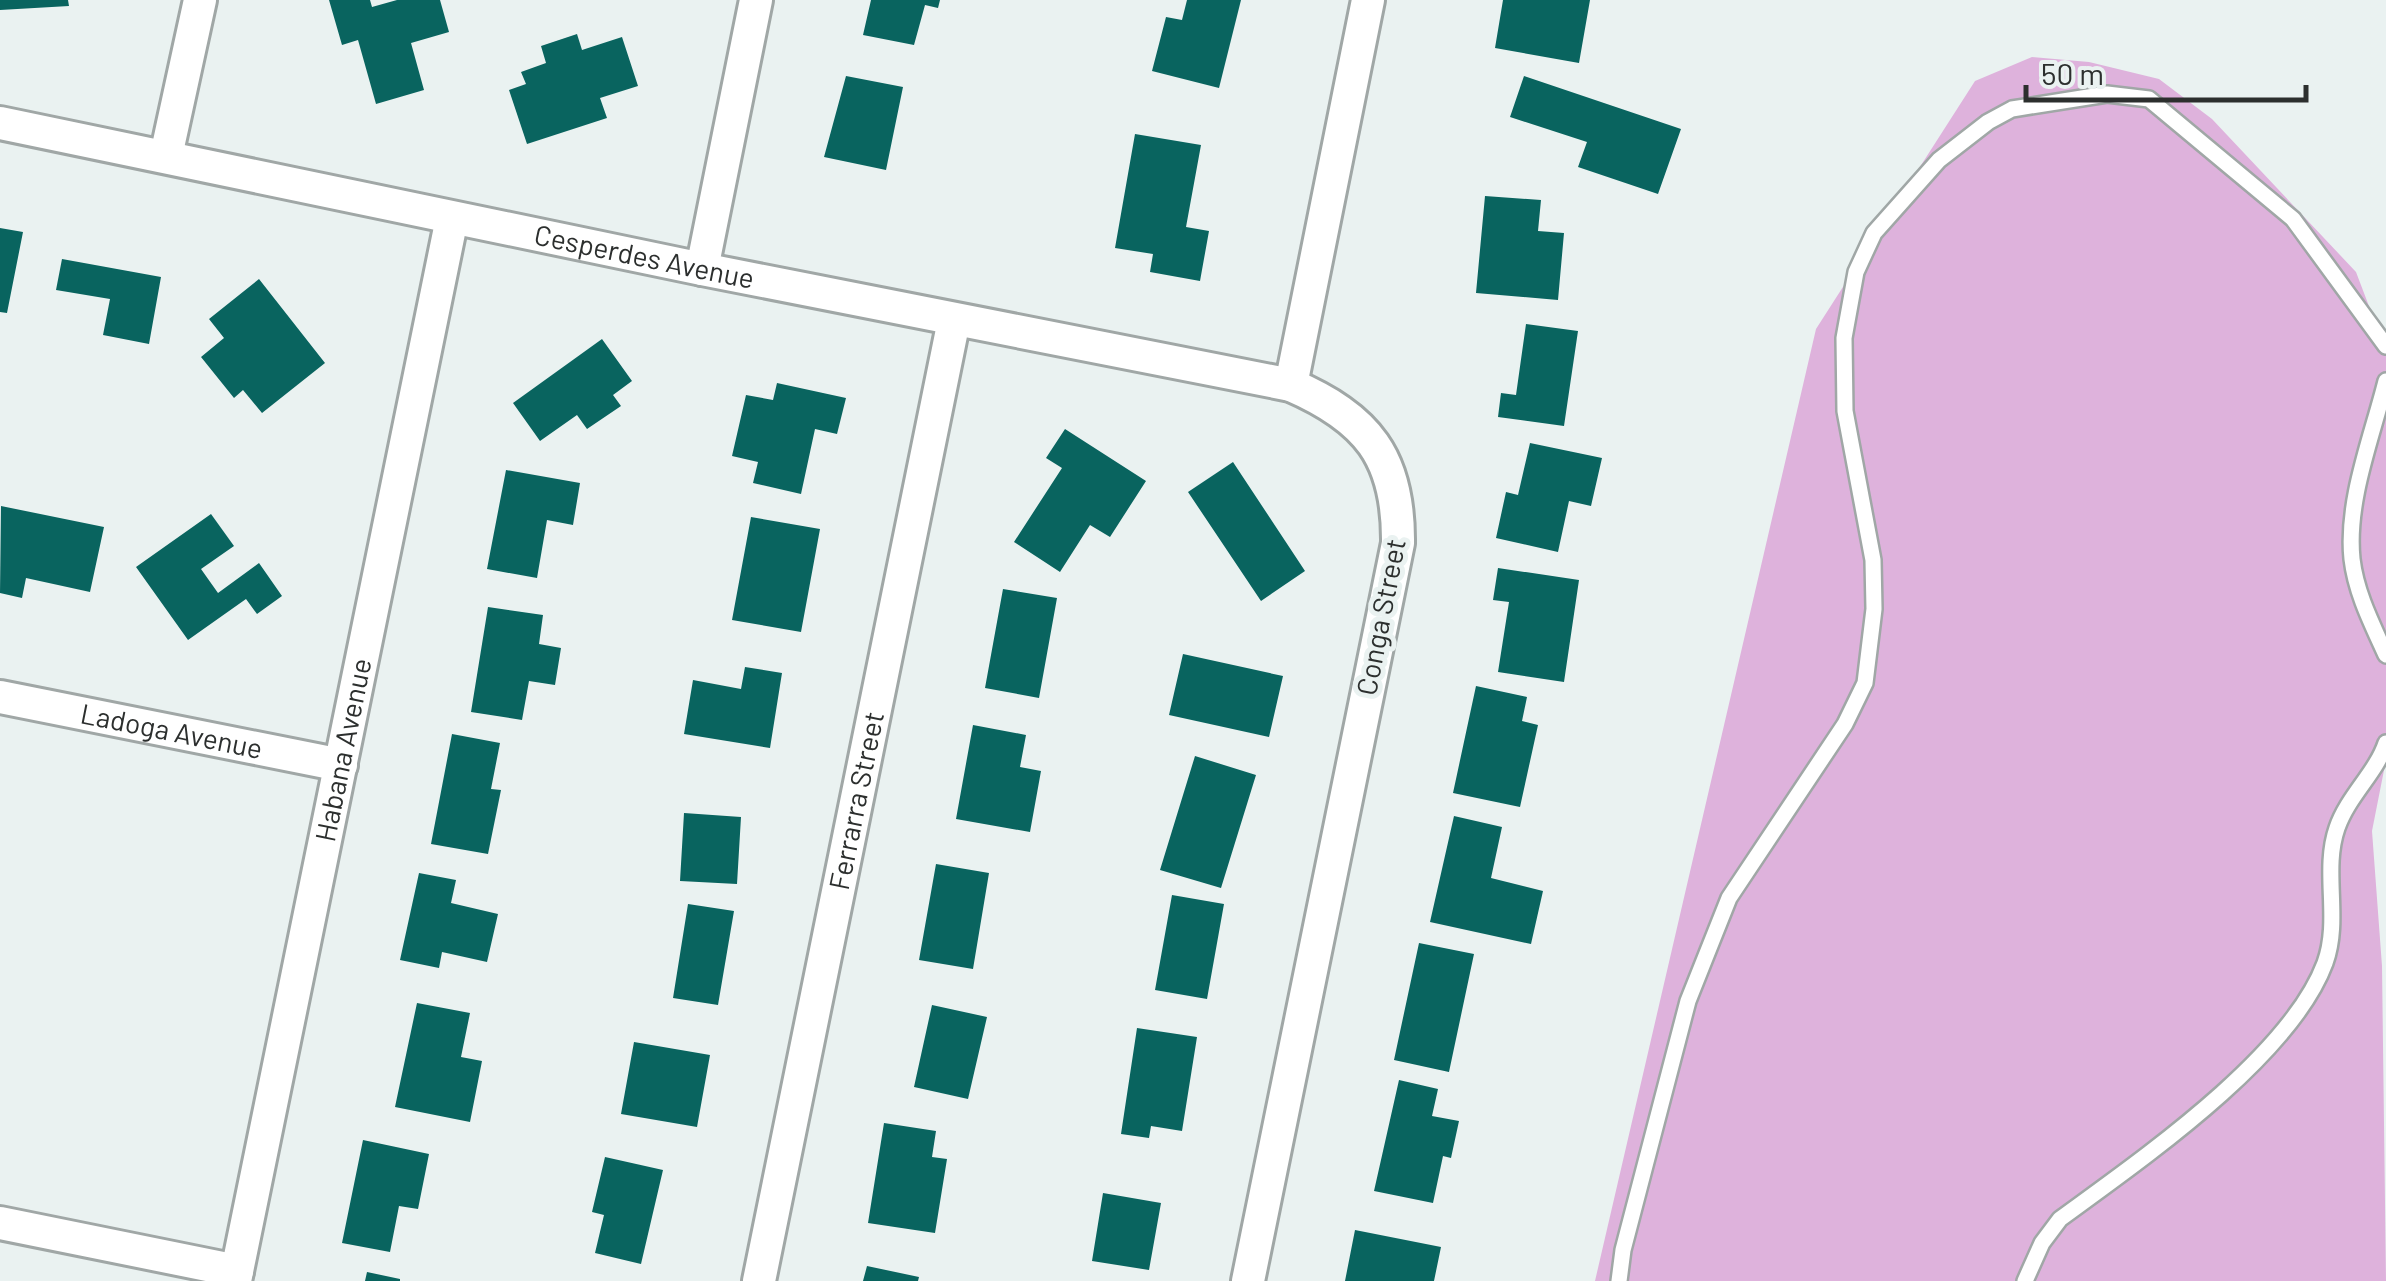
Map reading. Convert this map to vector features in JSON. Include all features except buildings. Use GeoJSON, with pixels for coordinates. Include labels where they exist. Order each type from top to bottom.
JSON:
{"type":"FeatureCollection","features":[{"type":"Feature","properties":{"kind":"street"},"geometry":{"type":"LineString","coordinates":[[166,156],[200,0]]}},
{"type":"Feature","properties":{"kind":"street"},"geometry":{"type":"LineString","coordinates":[[702,269],[756,0]]}},
{"type":"Feature","properties":{"kind":"street"},"geometry":{"type":"LineString","coordinates":[[1291,385],[1368,0]]}},
{"type":"Feature","properties":{"kind":"street","name":"Cesperdes Avenue"},"geometry":{"type":"LineString","coordinates":[[0,123],[702,269],[1291,385]]}},
{"type":"Feature","properties":{"kind":"street","name":"Habana Avenue"},"geometry":{"type":"LineString","coordinates":[[236,1276],[452,218]]}},
{"type":"Feature","properties":{"kind":"street","name":"Ferrarra Street"},"geometry":{"type":"LineString","coordinates":[[759,1281],[954,320]]}},
{"type":"Feature","properties":{"kind":"street","name":"Conga Street"},"geometry":{"type":"LineString","coordinates":[[1248,1281],[1398,543],[1398,504],[1386,464],[1365,432],[1336,405],[1291,385]]}},
{"type":"Feature","properties":{"kind":"street","name":"Ladoga Avenue"},"geometry":{"type":"LineString","coordinates":[[0,698],[341,765]]}},
{"type":"Feature","properties":{"kind":"street"},"geometry":{"type":"LineString","coordinates":[[0,1223],[236,1276]]}},
{"type":"Feature","properties":{"kind":"lane"},"geometry":{"type":"LineString","coordinates":[[1619,1281],[1622,1250],[1688,1001],[1729,898],[1844,724],[1865,683],[1874,608],[1873,560],[1845,410],[1844,338],[1856,272],[1874,233],[1940,160],[1988,122],[2012,109],[2107,94],[2149,99],[2292,219],[2386,346]]}},
{"type":"Feature","properties":{"kind":"lane"},"geometry":{"type":"LineString","coordinates":[[2386,381],[2351,524],[2352,560],[2363,604],[2386,655]]}},
{"type":"Feature","properties":{"kind":"lane"},"geometry":{"type":"LineString","coordinates":[[2025,1281],[2042,1243],[2060,1218],[2213,1099],[2298,1016],[2326,961],[2334,910],[2331,852],[2337,828],[2386,742]]}},
{"type":"Feature","properties":{"kind":"shaded area"},"geometry":{"type":"Polygon","coordinates":[[[2032,57],[2089,62],[2159,79],[2212,119],[2356,272],[2386,351],[2386,760],[2372,831],[2382,966],[2386,1281],[1595,1281],[1816,329],[1975,81],[2032,57]]]}}]}
